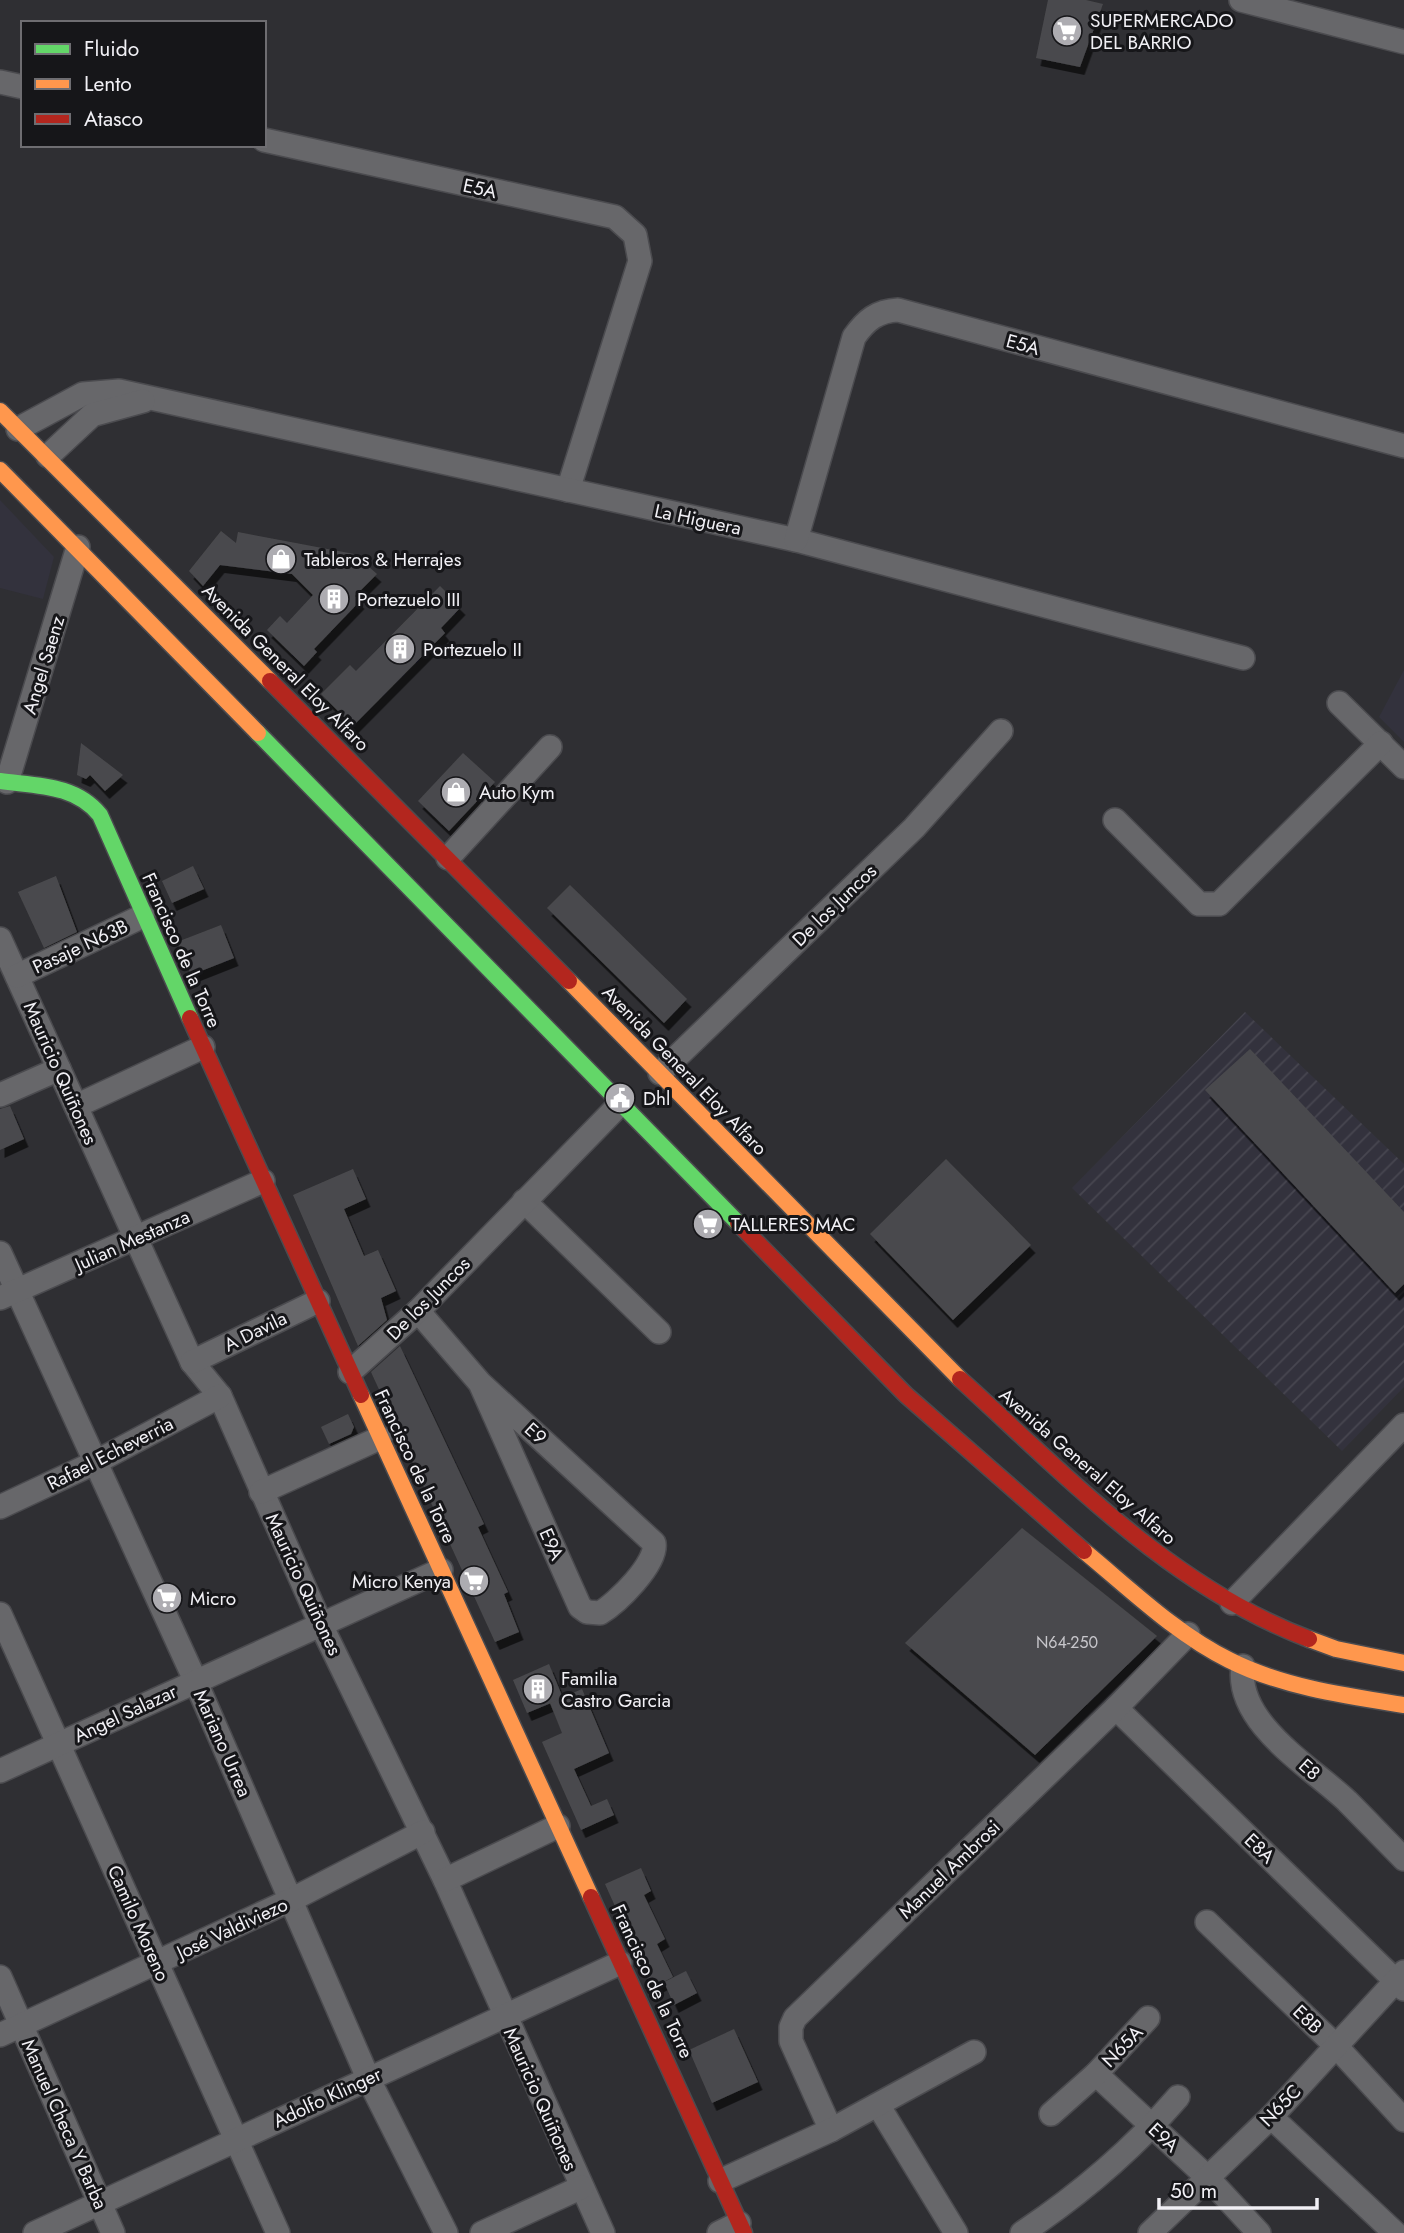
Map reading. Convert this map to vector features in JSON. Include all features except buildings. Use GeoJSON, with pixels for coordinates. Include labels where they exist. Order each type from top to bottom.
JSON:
{"type":"FeatureCollection","features":[{"type":"Feature","properties":{"kind":"main road","name":"Avenida General Eloy Alfaro"},"geometry":{"type":"LineString","coordinates":[[0,411],[448,858],[933,1355],[1167,1563],[1272,1625],[1336,1648],[1404,1663]]}},
{"type":"Feature","properties":{"kind":"main road"},"geometry":{"type":"LineString","coordinates":[[0,470],[622,1102],[906,1395],[1083,1550],[1188,1634],[1243,1667],[1360,1699],[1404,1705]]}},
{"type":"Feature","properties":{"kind":"main road","name":"Francisco de la Torre"},"geometry":{"type":"LineString","coordinates":[[4,782],[50,788],[83,796],[94,804],[202,1047],[720,2180],[734,2230]]}},
{"type":"Feature","properties":{"kind":"street"},"geometry":{"type":"LineString","coordinates":[[1241,0],[1404,42]]}},
{"type":"Feature","properties":{"kind":"street"},"geometry":{"type":"LineString","coordinates":[[0,82],[21,87]]}},
{"type":"Feature","properties":{"kind":"street","name":"E5A"},"geometry":{"type":"LineString","coordinates":[[266,140],[615,217],[635,235],[640,261],[568,490]]}},
{"type":"Feature","properties":{"kind":"street","name":"E5A"},"geometry":{"type":"LineString","coordinates":[[796,540],[854,337],[873,316],[885,311],[898,310],[1404,446]]}},
{"type":"Feature","properties":{"kind":"street","name":"La Higuera"},"geometry":{"type":"LineString","coordinates":[[18,429],[83,394],[116,391],[796,540],[1243,658]]}},
{"type":"Feature","properties":{"kind":"street","name":"La Higuera"},"geometry":{"type":"LineString","coordinates":[[48,456],[92,415],[149,399]]}},
{"type":"Feature","properties":{"kind":"street","name":"Angel Saenz"},"geometry":{"type":"LineString","coordinates":[[4,782],[78,547]]}},
{"type":"Feature","properties":{"kind":"street"},"geometry":{"type":"LineString","coordinates":[[1339,703],[1404,767]]}},
{"type":"Feature","properties":{"kind":"street","name":"De los Juncos"},"geometry":{"type":"LineString","coordinates":[[660,1073],[914,828],[1001,730]]}},
{"type":"Feature","properties":{"kind":"street"},"geometry":{"type":"LineString","coordinates":[[1115,820],[1199,904],[1219,904],[1381,743]]}},
{"type":"Feature","properties":{"kind":"street"},"geometry":{"type":"LineString","coordinates":[[448,858],[550,747]]}},
{"type":"Feature","properties":{"kind":"street","name":"Pasaje N63B"},"geometry":{"type":"LineString","coordinates":[[17,976],[143,916]]}},
{"type":"Feature","properties":{"kind":"street","name":"Mauricio Quiñones"},"geometry":{"type":"LineString","coordinates":[[0,939],[192,1362],[220,1396],[322,1626],[445,1880],[504,2017],[603,2233]]}},
{"type":"Feature","properties":{"kind":"street"},"geometry":{"type":"LineString","coordinates":[[76,1106],[202,1047]]}},
{"type":"Feature","properties":{"kind":"street"},"geometry":{"type":"LineString","coordinates":[[0,1095],[59,1069]]}},
{"type":"Feature","properties":{"kind":"street","name":"De los Juncos"},"geometry":{"type":"LineString","coordinates":[[350,1372],[418,1311],[622,1102]]}},
{"type":"Feature","properties":{"kind":"street","name":"Julian Mestanza"},"geometry":{"type":"LineString","coordinates":[[9,1294],[263,1181]]}},
{"type":"Feature","properties":{"kind":"street"},"geometry":{"type":"LineString","coordinates":[[524,1201],[659,1332]]}},
{"type":"Feature","properties":{"kind":"street","name":"Mariano Urrea"},"geometry":{"type":"LineString","coordinates":[[0,1253],[9,1294],[94,1463],[195,1680],[368,2078],[446,2233]]}},
{"type":"Feature","properties":{"kind":"street","name":"A Davila"},"geometry":{"type":"LineString","coordinates":[[192,1362],[318,1301]]}},
{"type":"Feature","properties":{"kind":"street","name":"E9"},"geometry":{"type":"LineString","coordinates":[[418,1311],[480,1383],[649,1536],[656,1551]]}},
{"type":"Feature","properties":{"kind":"street","name":"E9A"},"geometry":{"type":"LineString","coordinates":[[480,1383],[580,1607],[594,1615],[606,1609],[647,1567],[656,1551]]}},
{"type":"Feature","properties":{"kind":"street","name":"Rafael Echeverria"},"geometry":{"type":"LineString","coordinates":[[0,1507],[94,1463],[220,1396]]}},
{"type":"Feature","properties":{"kind":"street"},"geometry":{"type":"LineString","coordinates":[[1232,1603],[1404,1425]]}},
{"type":"Feature","properties":{"kind":"street"},"geometry":{"type":"LineString","coordinates":[[261,1492],[380,1438]]}},
{"type":"Feature","properties":{"kind":"street","name":"Angel Salazar"},"geometry":{"type":"LineString","coordinates":[[0,1771],[441,1570]]}},
{"type":"Feature","properties":{"kind":"street","name":"Camilo Moreno"},"geometry":{"type":"LineString","coordinates":[[0,1614],[278,2233]]}},
{"type":"Feature","properties":{"kind":"street","name":"Manuel Ambrosi"},"geometry":{"type":"LineString","coordinates":[[831,2130],[791,2041],[791,2026],[795,2018],[1116,1708],[1188,1634]]}},
{"type":"Feature","properties":{"kind":"street","name":"E8"},"geometry":{"type":"LineString","coordinates":[[1243,1667],[1240,1685],[1266,1730],[1346,1801],[1404,1859]]}},
{"type":"Feature","properties":{"kind":"street","name":"E8A"},"geometry":{"type":"LineString","coordinates":[[1116,1708],[1401,1981]]}},
{"type":"Feature","properties":{"kind":"street"},"geometry":{"type":"LineString","coordinates":[[445,1880],[558,1826]]}},
{"type":"Feature","properties":{"kind":"street","name":"José Valdiviezo"},"geometry":{"type":"LineString","coordinates":[[0,2035],[292,1900],[423,1832]]}},
{"type":"Feature","properties":{"kind":"street","name":"E8B"},"geometry":{"type":"LineString","coordinates":[[1207,1922],[1335,2045],[1404,2120]]}},
{"type":"Feature","properties":{"kind":"street","name":"Adolfo Klinger"},"geometry":{"type":"LineString","coordinates":[[35,2233],[620,1963]]}},
{"type":"Feature","properties":{"kind":"street","name":"Manuel Checa Y Barba"},"geometry":{"type":"LineString","coordinates":[[0,1978],[113,2233]]}},
{"type":"Feature","properties":{"kind":"street","name":"N65C"},"geometry":{"type":"LineString","coordinates":[[1150,2233],[1270,2117],[1335,2045],[1401,1981]]}},
{"type":"Feature","properties":{"kind":"street","name":"N65A"},"geometry":{"type":"LineString","coordinates":[[1051,2114],[1096,2074],[1148,2018]]}},
{"type":"Feature","properties":{"kind":"street"},"geometry":{"type":"LineString","coordinates":[[720,2180],[831,2130],[974,2052]]}},
{"type":"Feature","properties":{"kind":"street","name":"E9A"},"geometry":{"type":"LineString","coordinates":[[1096,2074],[1206,2176],[1259,2233]]}},
{"type":"Feature","properties":{"kind":"street"},"geometry":{"type":"LineString","coordinates":[[1022,2233],[1061,2207],[1153,2126],[1178,2097]]}},
{"type":"Feature","properties":{"kind":"street"},"geometry":{"type":"LineString","coordinates":[[878,2105],[956,2233]]}},
{"type":"Feature","properties":{"kind":"street"},"geometry":{"type":"LineString","coordinates":[[1270,2117],[1395,2233]]}},
{"type":"Feature","properties":{"kind":"street"},"geometry":{"type":"LineString","coordinates":[[482,2233],[582,2187]]}},
{"type":"Feature","properties":{"kind":"shaded area"},"geometry":{"type":"Polygon","coordinates":[[[0,500],[54,557],[43,599],[0,588],[0,500]]]}},
{"type":"Feature","properties":{"kind":"shaded area"},"geometry":{"type":"Polygon","coordinates":[[[1404,670],[1404,742],[1379,717],[1404,670]]]}},
{"type":"Feature","properties":{"kind":"shaded area"},"geometry":{"type":"Polygon","coordinates":[[[1245,1012],[1404,1164],[1404,1387],[1342,1451],[1072,1188],[1245,1012]]]}},
{"type":"Feature","properties":{"kind":"traffic: fast"},"geometry":{"type":"LineString","coordinates":[[258,733],[738,1223]]}},
{"type":"Feature","properties":{"kind":"traffic: fast"},"geometry":{"type":"LineString","coordinates":[[0,781],[67,792],[79,797],[100,815],[190,1018]]}},
{"type":"Feature","properties":{"kind":"traffic: slow"},"geometry":{"type":"LineString","coordinates":[[0,411],[270,681]]}},
{"type":"Feature","properties":{"kind":"traffic: slow"},"geometry":{"type":"LineString","coordinates":[[0,470],[258,733]]}},
{"type":"Feature","properties":{"kind":"traffic: slow"},"geometry":{"type":"LineString","coordinates":[[569,981],[960,1379]]}},
{"type":"Feature","properties":{"kind":"traffic: slow"},"geometry":{"type":"LineString","coordinates":[[361,1395],[591,1897]]}},
{"type":"Feature","properties":{"kind":"traffic: slow"},"geometry":{"type":"LineString","coordinates":[[1084,1551],[1172,1624],[1229,1660],[1292,1684],[1404,1705]]}},
{"type":"Feature","properties":{"kind":"traffic: slow"},"geometry":{"type":"LineString","coordinates":[[1309,1639],[1336,1649],[1404,1663]]}},
{"type":"Feature","properties":{"kind":"traffic: jam"},"geometry":{"type":"LineString","coordinates":[[270,681],[569,981]]}},
{"type":"Feature","properties":{"kind":"traffic: jam"},"geometry":{"type":"LineString","coordinates":[[190,1018],[361,1395]]}},
{"type":"Feature","properties":{"kind":"traffic: jam"},"geometry":{"type":"LineString","coordinates":[[738,1223],[906,1395],[1084,1551]]}},
{"type":"Feature","properties":{"kind":"traffic: jam"},"geometry":{"type":"LineString","coordinates":[[960,1379],[1081,1490],[1166,1559],[1211,1590],[1259,1617],[1309,1639]]}},
{"type":"Feature","properties":{"kind":"traffic: jam"},"geometry":{"type":"LineString","coordinates":[[591,1897],[744,2233]]}},
{"type":"Feature","properties":{"kind":"place","name":"SUPERMERCADO DEL BARRIO"},"geometry":{"type":"Point","coordinates":[1067,31]}},
{"type":"Feature","properties":{"kind":"place","name":"Tableros & Herrajes"},"geometry":{"type":"Point","coordinates":[281,559]}},
{"type":"Feature","properties":{"kind":"place","name":"Portezuelo III"},"geometry":{"type":"Point","coordinates":[334,599]}},
{"type":"Feature","properties":{"kind":"place","name":"Portezuelo II"},"geometry":{"type":"Point","coordinates":[400,649]}},
{"type":"Feature","properties":{"kind":"place","name":"Auto Kym"},"geometry":{"type":"Point","coordinates":[456,792]}},
{"type":"Feature","properties":{"kind":"place","name":"Dhl"},"geometry":{"type":"Point","coordinates":[620,1098]}},
{"type":"Feature","properties":{"kind":"place","name":"TALLERES MAC"},"geometry":{"type":"Point","coordinates":[708,1224]}},
{"type":"Feature","properties":{"kind":"place","name":"Micro Kenya"},"geometry":{"type":"Point","coordinates":[474,1581]}},
{"type":"Feature","properties":{"kind":"place","name":"Micro"},"geometry":{"type":"Point","coordinates":[167,1598]}},
{"type":"Feature","properties":{"kind":"place","name":"Familia Castro Garcia"},"geometry":{"type":"Point","coordinates":[538,1689]}}]}
